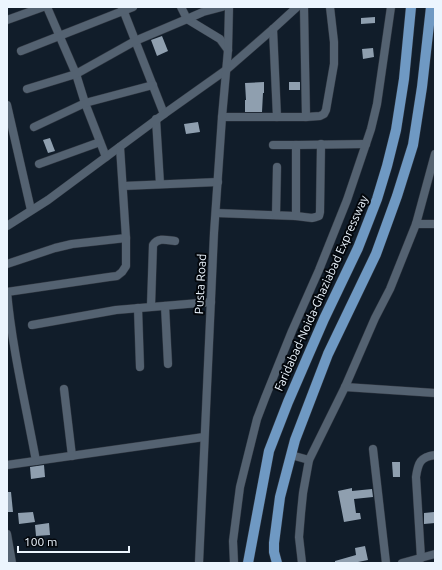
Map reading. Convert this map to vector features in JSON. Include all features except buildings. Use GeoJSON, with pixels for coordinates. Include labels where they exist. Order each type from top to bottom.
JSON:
{"type":"FeatureCollection","features":[{"type":"Feature","properties":{"kind":"main road","name":"Faridabad-Noida-Ghaziabad Expressway"},"geometry":{"type":"LineString","coordinates":[[248,563],[269,451],[288,402],[324,319],[358,248],[377,199],[387,166],[396,130],[404,79],[411,7]]}},
{"type":"Feature","properties":{"kind":"main road"},"geometry":{"type":"LineString","coordinates":[[277,563],[274,552],[280,497],[295,440],[328,354],[376,254],[397,196],[412,145],[422,87],[431,7]]}},
{"type":"Feature","properties":{"kind":"street"},"geometry":{"type":"LineString","coordinates":[[7,20],[43,7]]}},
{"type":"Feature","properties":{"kind":"street"},"geometry":{"type":"LineString","coordinates":[[47,7],[76,74],[106,157]]}},
{"type":"Feature","properties":{"kind":"street"},"geometry":{"type":"LineString","coordinates":[[21,51],[123,9],[133,7]]}},
{"type":"Feature","properties":{"kind":"street"},"geometry":{"type":"LineString","coordinates":[[181,7],[187,19],[220,39],[228,50]]}},
{"type":"Feature","properties":{"kind":"street"},"geometry":{"type":"LineString","coordinates":[[27,90],[76,74],[135,41],[187,19],[203,10],[222,7]]}},
{"type":"Feature","properties":{"kind":"street","name":"Pusta Road"},"geometry":{"type":"LineString","coordinates":[[198,563],[211,302],[222,117],[228,50],[229,7]]}},
{"type":"Feature","properties":{"kind":"street"},"geometry":{"type":"LineString","coordinates":[[7,226],[48,200],[156,119],[226,70],[297,7]]}},
{"type":"Feature","properties":{"kind":"street"},"geometry":{"type":"LineString","coordinates":[[304,7],[306,117]]}},
{"type":"Feature","properties":{"kind":"street"},"geometry":{"type":"LineString","coordinates":[[222,117],[306,117],[320,116],[324,114],[334,64],[334,42],[330,7]]}},
{"type":"Feature","properties":{"kind":"street"},"geometry":{"type":"LineString","coordinates":[[234,563],[233,541],[240,487],[257,419],[264,398],[319,270],[347,200],[366,144],[377,104],[391,7]]}},
{"type":"Feature","properties":{"kind":"street"},"geometry":{"type":"LineString","coordinates":[[123,9],[164,114]]}},
{"type":"Feature","properties":{"kind":"street"},"geometry":{"type":"LineString","coordinates":[[273,29],[277,117]]}},
{"type":"Feature","properties":{"kind":"street"},"geometry":{"type":"LineString","coordinates":[[34,127],[86,104],[152,85]]}},
{"type":"Feature","properties":{"kind":"street"},"geometry":{"type":"LineString","coordinates":[[7,105],[10,129],[31,210]]}},
{"type":"Feature","properties":{"kind":"street"},"geometry":{"type":"LineString","coordinates":[[156,119],[160,184]]}},
{"type":"Feature","properties":{"kind":"street"},"geometry":{"type":"LineString","coordinates":[[39,164],[100,142]]}},
{"type":"Feature","properties":{"kind":"street"},"geometry":{"type":"LineString","coordinates":[[216,213],[312,218],[319,216],[321,144]]}},
{"type":"Feature","properties":{"kind":"street"},"geometry":{"type":"LineString","coordinates":[[273,145],[366,144]]}},
{"type":"Feature","properties":{"kind":"street"},"geometry":{"type":"LineString","coordinates":[[296,145],[296,216]]}},
{"type":"Feature","properties":{"kind":"street"},"geometry":{"type":"LineString","coordinates":[[36,461],[10,344],[7,292],[117,276],[122,272],[126,266],[126,238],[120,146]]}},
{"type":"Feature","properties":{"kind":"street"},"geometry":{"type":"LineString","coordinates":[[302,563],[299,537],[303,493],[309,460],[345,387],[375,318],[390,289],[416,224],[435,154]]}},
{"type":"Feature","properties":{"kind":"street"},"geometry":{"type":"LineString","coordinates":[[276,215],[277,167]]}},
{"type":"Feature","properties":{"kind":"street"},"geometry":{"type":"LineString","coordinates":[[123,186],[218,182]]}},
{"type":"Feature","properties":{"kind":"street"},"geometry":{"type":"LineString","coordinates":[[416,224],[435,224]]}},
{"type":"Feature","properties":{"kind":"street"},"geometry":{"type":"LineString","coordinates":[[7,264],[72,244],[126,238]]}},
{"type":"Feature","properties":{"kind":"street"},"geometry":{"type":"LineString","coordinates":[[151,306],[153,245],[156,241],[160,240],[175,241]]}},
{"type":"Feature","properties":{"kind":"street"},"geometry":{"type":"LineString","coordinates":[[32,324],[116,310],[211,302]]}},
{"type":"Feature","properties":{"kind":"street"},"geometry":{"type":"LineString","coordinates":[[165,306],[168,364]]}},
{"type":"Feature","properties":{"kind":"street"},"geometry":{"type":"LineString","coordinates":[[138,308],[140,368]]}},
{"type":"Feature","properties":{"kind":"street"},"geometry":{"type":"LineString","coordinates":[[345,387],[435,393]]}},
{"type":"Feature","properties":{"kind":"street"},"geometry":{"type":"LineString","coordinates":[[64,389],[72,456]]}},
{"type":"Feature","properties":{"kind":"street"},"geometry":{"type":"LineString","coordinates":[[7,465],[204,437]]}},
{"type":"Feature","properties":{"kind":"street"},"geometry":{"type":"LineString","coordinates":[[372,449],[386,563]]}},
{"type":"Feature","properties":{"kind":"street"},"geometry":{"type":"LineString","coordinates":[[421,558],[416,477],[417,468],[421,460],[435,454]]}},
{"type":"Feature","properties":{"kind":"street"},"geometry":{"type":"LineString","coordinates":[[291,455],[309,460]]}},
{"type":"Feature","properties":{"kind":"street"},"geometry":{"type":"LineString","coordinates":[[7,534],[12,563]]}},
{"type":"Feature","properties":{"kind":"street"},"geometry":{"type":"LineString","coordinates":[[402,563],[435,554]]}}]}
